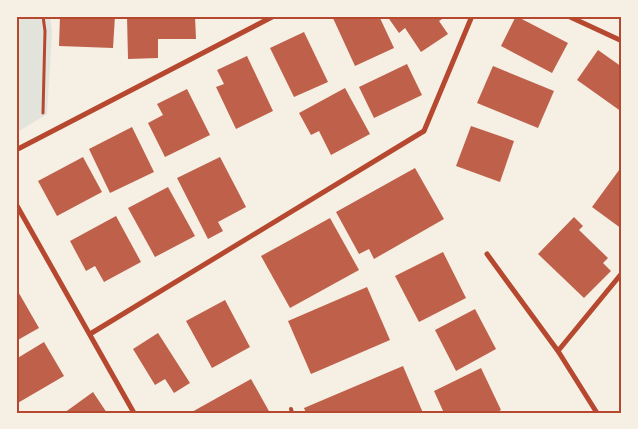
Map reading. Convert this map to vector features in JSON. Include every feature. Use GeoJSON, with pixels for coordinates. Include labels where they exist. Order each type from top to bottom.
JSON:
{"type":"FeatureCollection","features":[{"type":"Feature","properties":{"kind":"street"},"geometry":{"type":"LineString","coordinates":[[16,150],[274,16]]}},
{"type":"Feature","properties":{"kind":"street"},"geometry":{"type":"LineString","coordinates":[[90,334],[424,131],[472,16]]}},
{"type":"Feature","properties":{"kind":"street"},"geometry":{"type":"LineString","coordinates":[[568,16],[622,41]]}},
{"type":"Feature","properties":{"kind":"street"},"geometry":{"type":"LineString","coordinates":[[16,204],[134,413]]}},
{"type":"Feature","properties":{"kind":"street"},"geometry":{"type":"LineString","coordinates":[[488,254],[558,351],[597,413]]}},
{"type":"Feature","properties":{"kind":"street"},"geometry":{"type":"LineString","coordinates":[[558,351],[622,273]]}},
{"type":"Feature","properties":{"kind":"path"},"geometry":{"type":"LineString","coordinates":[[43,16],[45,31],[43,108]]}},
{"type":"Feature","properties":{"kind":"shaded area"},"geometry":{"type":"Polygon","coordinates":[[[16,16],[50,16],[52,32],[47,114],[16,133],[16,16]]]}},
{"type":"Feature","properties":{"kind":"building"},"geometry":{"type":"Polygon","coordinates":[[[60,16],[115,16],[113,48],[59,46],[60,16]]]}},
{"type":"Feature","properties":{"kind":"building"},"geometry":{"type":"Polygon","coordinates":[[[127,16],[195,16],[196,39],[158,39],[158,58],[128,59],[127,16]]]}},
{"type":"Feature","properties":{"kind":"building"},"geometry":{"type":"Polygon","coordinates":[[[332,16],[379,16],[394,48],[355,66],[332,16]]]}},
{"type":"Feature","properties":{"kind":"building"},"geometry":{"type":"Polygon","coordinates":[[[387,16],[447,16],[439,21],[448,34],[421,52],[405,28],[399,33],[387,16]]]}},
{"type":"Feature","properties":{"kind":"building"},"geometry":{"type":"Polygon","coordinates":[[[516,16],[568,43],[552,73],[501,46],[516,16]]]}},
{"type":"Feature","properties":{"kind":"building"},"geometry":{"type":"Polygon","coordinates":[[[304,32],[328,82],[294,97],[270,48],[304,32]]]}},
{"type":"Feature","properties":{"kind":"building"},"geometry":{"type":"Polygon","coordinates":[[[598,50],[622,67],[622,112],[577,80],[598,50]]]}},
{"type":"Feature","properties":{"kind":"building"},"geometry":{"type":"Polygon","coordinates":[[[247,56],[273,111],[236,129],[216,87],[224,84],[217,70],[247,56]]]}},
{"type":"Feature","properties":{"kind":"building"},"geometry":{"type":"Polygon","coordinates":[[[407,64],[422,95],[374,118],[359,87],[407,64]]]}},
{"type":"Feature","properties":{"kind":"building"},"geometry":{"type":"Polygon","coordinates":[[[493,66],[554,91],[538,128],[477,103],[493,66]]]}},
{"type":"Feature","properties":{"kind":"building"},"geometry":{"type":"Polygon","coordinates":[[[345,88],[370,134],[331,155],[319,131],[311,135],[299,113],[345,88]]]}},
{"type":"Feature","properties":{"kind":"building"},"geometry":{"type":"Polygon","coordinates":[[[187,89],[210,135],[165,157],[148,123],[163,115],[157,104],[187,89]]]}},
{"type":"Feature","properties":{"kind":"building"},"geometry":{"type":"Polygon","coordinates":[[[471,126],[514,141],[500,182],[456,166],[471,126]]]}},
{"type":"Feature","properties":{"kind":"building"},"geometry":{"type":"Polygon","coordinates":[[[132,127],[154,172],[110,193],[89,149],[132,127]]]}},
{"type":"Feature","properties":{"kind":"building"},"geometry":{"type":"Polygon","coordinates":[[[83,157],[102,192],[57,216],[38,181],[83,157]]]}},
{"type":"Feature","properties":{"kind":"building"},"geometry":{"type":"Polygon","coordinates":[[[220,157],[246,207],[218,222],[223,231],[208,239],[177,178],[220,157]]]}},
{"type":"Feature","properties":{"kind":"building"},"geometry":{"type":"Polygon","coordinates":[[[622,166],[622,229],[592,207],[622,166]]]}},
{"type":"Feature","properties":{"kind":"building"},"geometry":{"type":"Polygon","coordinates":[[[415,168],[444,219],[374,259],[369,249],[359,254],[336,212],[415,168]]]}},
{"type":"Feature","properties":{"kind":"building"},"geometry":{"type":"Polygon","coordinates":[[[168,187],[195,236],[155,257],[128,208],[168,187]]]}},
{"type":"Feature","properties":{"kind":"building"},"geometry":{"type":"Polygon","coordinates":[[[116,216],[141,262],[104,282],[95,266],[86,271],[70,241],[116,216]]]}},
{"type":"Feature","properties":{"kind":"building"},"geometry":{"type":"Polygon","coordinates":[[[574,217],[583,226],[579,230],[608,258],[603,263],[611,271],[584,298],[538,254],[574,217]]]}},
{"type":"Feature","properties":{"kind":"building"},"geometry":{"type":"Polygon","coordinates":[[[330,218],[359,270],[290,308],[261,256],[330,218]]]}},
{"type":"Feature","properties":{"kind":"building"},"geometry":{"type":"Polygon","coordinates":[[[443,252],[466,298],[419,322],[395,276],[443,252]]]}},
{"type":"Feature","properties":{"kind":"building"},"geometry":{"type":"Polygon","coordinates":[[[367,287],[390,340],[311,374],[288,321],[367,287]]]}},
{"type":"Feature","properties":{"kind":"building"},"geometry":{"type":"Polygon","coordinates":[[[16,288],[39,328],[16,341],[16,288]]]}},
{"type":"Feature","properties":{"kind":"building"},"geometry":{"type":"Polygon","coordinates":[[[225,300],[250,347],[212,368],[186,321],[225,300]]]}},
{"type":"Feature","properties":{"kind":"building"},"geometry":{"type":"Polygon","coordinates":[[[475,309],[496,349],[456,371],[435,330],[475,309]]]}},
{"type":"Feature","properties":{"kind":"building"},"geometry":{"type":"Polygon","coordinates":[[[158,333],[190,383],[174,393],[165,379],[155,385],[133,349],[158,333]]]}},
{"type":"Feature","properties":{"kind":"building"},"geometry":{"type":"Polygon","coordinates":[[[44,342],[64,376],[16,404],[16,359],[44,342]]]}},
{"type":"Feature","properties":{"kind":"building"},"geometry":{"type":"Polygon","coordinates":[[[403,366],[423,413],[306,413],[304,408],[403,366]]]}},
{"type":"Feature","properties":{"kind":"building"},"geometry":{"type":"Polygon","coordinates":[[[481,368],[501,410],[495,413],[444,413],[434,391],[481,368]]]}},
{"type":"Feature","properties":{"kind":"building"},"geometry":{"type":"Polygon","coordinates":[[[251,379],[270,413],[190,413],[251,379]]]}},
{"type":"Feature","properties":{"kind":"building"},"geometry":{"type":"Polygon","coordinates":[[[93,392],[107,413],[64,413],[93,392]]]}}]}
